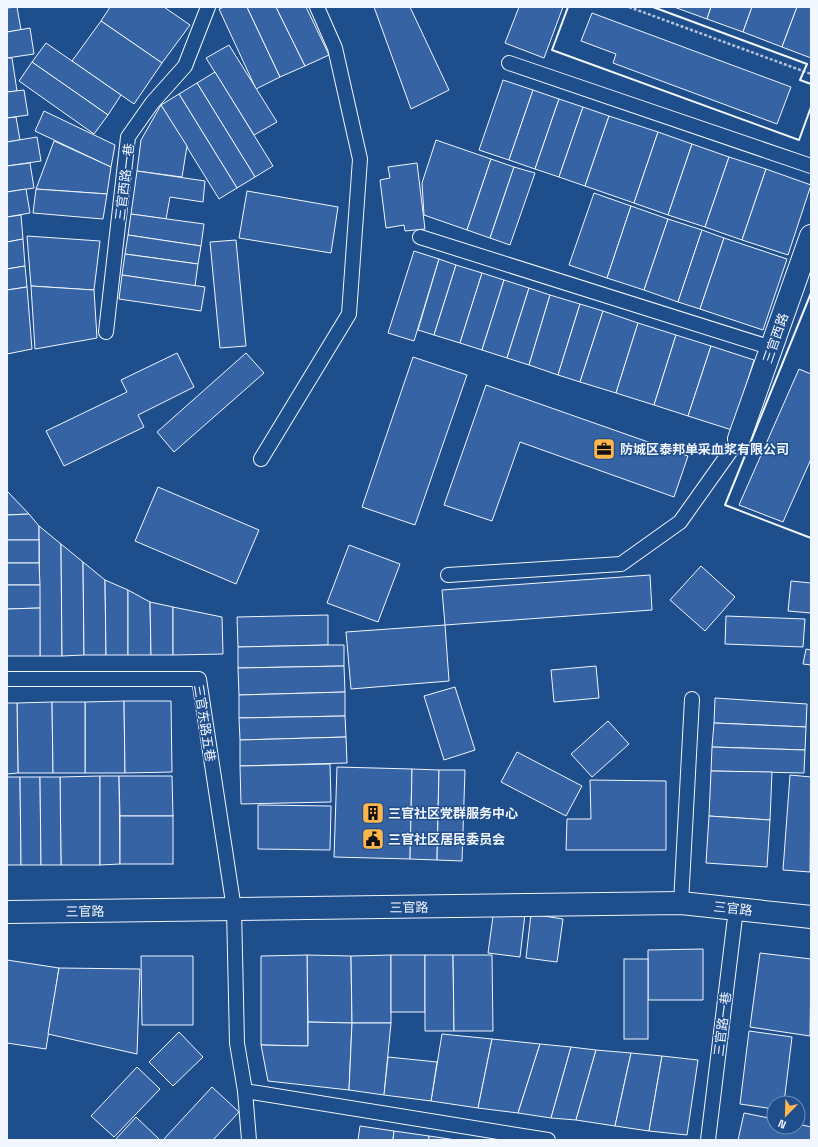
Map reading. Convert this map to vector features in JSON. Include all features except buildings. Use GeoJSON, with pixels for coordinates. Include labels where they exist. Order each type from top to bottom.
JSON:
{"type":"FeatureCollection","features":[{"type":"Feature","properties":{"kind":"street","name":"三官西路"},"geometry":{"type":"LineString","coordinates":[[740,439],[811,236]]}},
{"type":"Feature","properties":{"kind":"street","name":"三官路"},"geometry":{"type":"LineString","coordinates":[[7,912],[681,903],[811,917]]}},
{"type":"Feature","properties":{"kind":"lane","name":"三官西路一巷"},"geometry":{"type":"LineString","coordinates":[[106,332],[128,137],[152,103],[185,66],[208,7]]}},
{"type":"Feature","properties":{"kind":"lane"},"geometry":{"type":"LineString","coordinates":[[261,459],[349,314],[360,159],[335,48],[317,7]]}},
{"type":"Feature","properties":{"kind":"lane"},"geometry":{"type":"LineString","coordinates":[[509,63],[811,166]]}},
{"type":"Feature","properties":{"kind":"lane"},"geometry":{"type":"LineString","coordinates":[[420,237],[772,348]]}},
{"type":"Feature","properties":{"kind":"lane"},"geometry":{"type":"LineString","coordinates":[[448,575],[621,564],[680,522],[740,439]]}},
{"type":"Feature","properties":{"kind":"lane","name":"三官东路五巷"},"geometry":{"type":"LineString","coordinates":[[7,680],[199,679],[234,909]]}},
{"type":"Feature","properties":{"kind":"lane"},"geometry":{"type":"LineString","coordinates":[[681,903],[692,699]]}},
{"type":"Feature","properties":{"kind":"lane"},"geometry":{"type":"LineString","coordinates":[[234,909],[237,1043],[245,1091],[249,1140]]}},
{"type":"Feature","properties":{"kind":"lane","name":"三官路一巷"},"geometry":{"type":"LineString","coordinates":[[708,1140],[736,909]]}},
{"type":"Feature","properties":{"kind":"lane"},"geometry":{"type":"LineString","coordinates":[[245,1091],[548,1140]]}},
{"type":"Feature","properties":{"kind":"path"},"geometry":{"type":"LineString","coordinates":[[629,7],[811,74]]}},
{"type":"Feature","properties":{"kind":"wall"},"geometry":{"type":"LineString","coordinates":[[568,7],[552,50],[799,140],[811,107]]}},
{"type":"Feature","properties":{"kind":"wall"},"geometry":{"type":"LineString","coordinates":[[653,7],[807,64],[800,80],[811,84]]}},
{"type":"Feature","properties":{"kind":"wall"},"geometry":{"type":"LineString","coordinates":[[811,293],[725,505],[811,538]]}},
{"type":"Feature","properties":{"kind":"place","name":"防城区泰邦单采血浆有限公司"},"geometry":{"type":"Point","coordinates":[604,449]}},
{"type":"Feature","properties":{"kind":"place","name":"三官社区党群服务中心"},"geometry":{"type":"Point","coordinates":[373,813]}},
{"type":"Feature","properties":{"kind":"place","name":"三官社区居民委员会"},"geometry":{"type":"Point","coordinates":[373,839]}}]}
